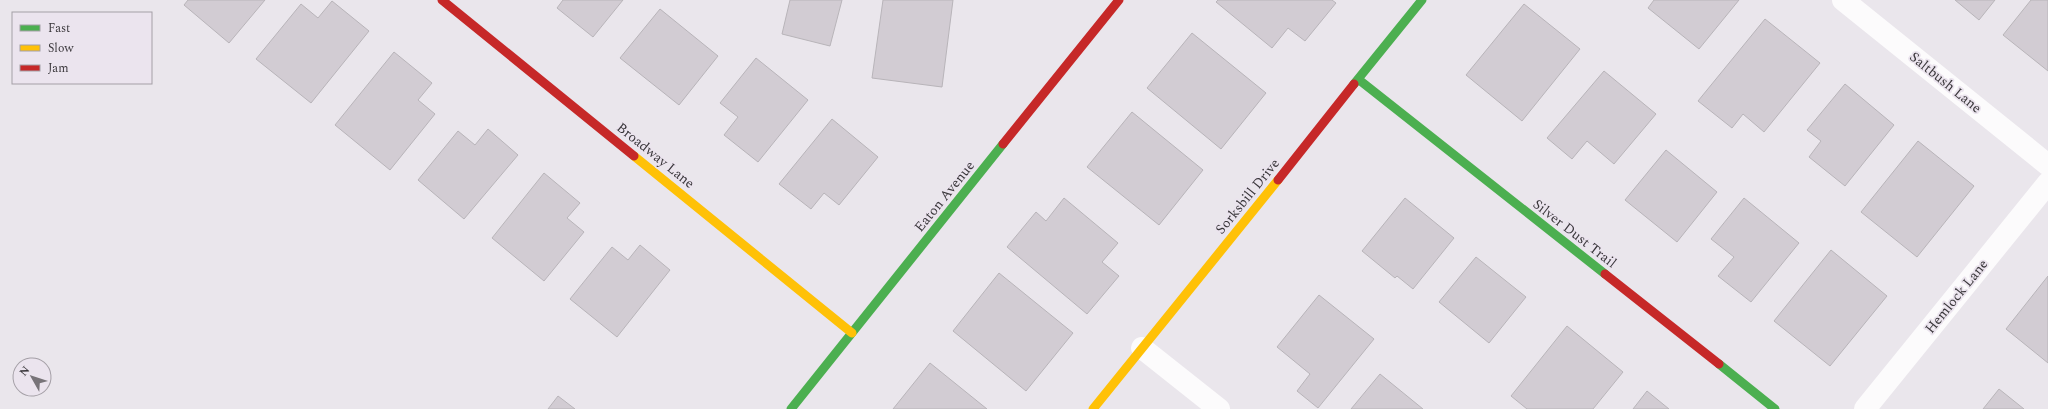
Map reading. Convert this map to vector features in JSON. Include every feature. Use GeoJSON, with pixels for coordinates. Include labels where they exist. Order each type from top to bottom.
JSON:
{"type":"FeatureCollection","features":[{"type":"Feature","properties":{"kind":"street","name":"Broadway Lane"},"geometry":{"type":"LineString","coordinates":[[442,0],[852,333]]}},
{"type":"Feature","properties":{"kind":"street","name":"Eaton Avenue"},"geometry":{"type":"LineString","coordinates":[[791,409],[1119,0]]}},
{"type":"Feature","properties":{"kind":"street","name":"Sorksbill Drive"},"geometry":{"type":"LineString","coordinates":[[1093,409],[1422,0]]}},
{"type":"Feature","properties":{"kind":"street","name":"Saltbush Lane"},"geometry":{"type":"LineString","coordinates":[[1843,0],[2048,165]]}},
{"type":"Feature","properties":{"kind":"street","name":"Silver Dust Trail"},"geometry":{"type":"LineString","coordinates":[[1358,79],[1775,409]]}},
{"type":"Feature","properties":{"kind":"street","name":"Hemlock Lane"},"geometry":{"type":"LineString","coordinates":[[1865,409],[2048,183]]}},
{"type":"Feature","properties":{"kind":"street"},"geometry":{"type":"LineString","coordinates":[[1142,348],[1219,409]]}},
{"type":"Feature","properties":{"kind":"building"},"geometry":{"type":"Polygon","coordinates":[[[188,0],[265,0],[229,43],[184,5],[188,0]]]}},
{"type":"Feature","properties":{"kind":"building"},"geometry":{"type":"Polygon","coordinates":[[[563,0],[623,0],[593,37],[557,8],[563,0]]]}},
{"type":"Feature","properties":{"kind":"building"},"geometry":{"type":"Polygon","coordinates":[[[790,0],[842,0],[830,46],[782,34],[790,0]]]}},
{"type":"Feature","properties":{"kind":"building"},"geometry":{"type":"Polygon","coordinates":[[[883,0],[953,0],[942,87],[872,78],[883,0]]]}},
{"type":"Feature","properties":{"kind":"building"},"geometry":{"type":"Polygon","coordinates":[[[1218,0],[1332,0],[1336,3],[1305,41],[1288,28],[1272,48],[1216,2],[1218,0]]]}},
{"type":"Feature","properties":{"kind":"building"},"geometry":{"type":"Polygon","coordinates":[[[1654,0],[1739,0],[1699,49],[1648,8],[1654,0]]]}},
{"type":"Feature","properties":{"kind":"building"},"geometry":{"type":"Polygon","coordinates":[[[1955,0],[1995,0],[1979,20],[1955,0]]]}},
{"type":"Feature","properties":{"kind":"building"},"geometry":{"type":"Polygon","coordinates":[[[2031,0],[2048,0],[2048,71],[2003,35],[2031,0]]]}},
{"type":"Feature","properties":{"kind":"building"},"geometry":{"type":"Polygon","coordinates":[[[332,1],[369,31],[311,103],[256,59],[301,4],[318,18],[332,1]]]}},
{"type":"Feature","properties":{"kind":"building"},"geometry":{"type":"Polygon","coordinates":[[[1524,4],[1580,49],[1522,121],[1466,75],[1524,4]]]}},
{"type":"Feature","properties":{"kind":"building"},"geometry":{"type":"Polygon","coordinates":[[[660,9],[718,56],[679,105],[620,58],[660,9]]]}},
{"type":"Feature","properties":{"kind":"building"},"geometry":{"type":"Polygon","coordinates":[[[1765,19],[1820,63],[1764,132],[1743,114],[1732,128],[1698,101],[1765,19]]]}},
{"type":"Feature","properties":{"kind":"building"},"geometry":{"type":"Polygon","coordinates":[[[1192,33],[1266,93],[1221,149],[1147,88],[1192,33]]]}},
{"type":"Feature","properties":{"kind":"building"},"geometry":{"type":"Polygon","coordinates":[[[394,52],[432,83],[418,100],[435,114],[390,170],[335,125],[394,52]]]}},
{"type":"Feature","properties":{"kind":"building"},"geometry":{"type":"Polygon","coordinates":[[[756,58],[808,100],[758,162],[724,135],[738,117],[720,103],[756,58]]]}},
{"type":"Feature","properties":{"kind":"building"},"geometry":{"type":"Polygon","coordinates":[[[1604,71],[1656,114],[1614,164],[1587,141],[1572,159],[1547,138],[1604,71]]]}},
{"type":"Feature","properties":{"kind":"building"},"geometry":{"type":"Polygon","coordinates":[[[1845,84],[1894,125],[1845,186],[1809,157],[1821,141],[1807,130],[1845,84]]]}},
{"type":"Feature","properties":{"kind":"building"},"geometry":{"type":"Polygon","coordinates":[[[1132,112],[1203,170],[1159,225],[1087,167],[1132,112]]]}},
{"type":"Feature","properties":{"kind":"building"},"geometry":{"type":"Polygon","coordinates":[[[832,119],[878,157],[839,205],[824,193],[811,209],[779,184],[832,119]]]}},
{"type":"Feature","properties":{"kind":"building"},"geometry":{"type":"Polygon","coordinates":[[[488,129],[518,155],[464,219],[418,180],[458,131],[475,145],[488,129]]]}},
{"type":"Feature","properties":{"kind":"building"},"geometry":{"type":"Polygon","coordinates":[[[1918,141],[1974,186],[1917,257],[1861,212],[1918,141]]]}},
{"type":"Feature","properties":{"kind":"building"},"geometry":{"type":"Polygon","coordinates":[[[1666,150],[1717,192],[1677,242],[1625,200],[1666,150]]]}},
{"type":"Feature","properties":{"kind":"building"},"geometry":{"type":"Polygon","coordinates":[[[544,173],[580,203],[567,218],[584,232],[544,281],[492,238],[544,173]]]}},
{"type":"Feature","properties":{"kind":"building"},"geometry":{"type":"Polygon","coordinates":[[[1064,198],[1118,243],[1102,262],[1119,276],[1087,314],[1007,247],[1036,212],[1046,221],[1064,198]]]}},
{"type":"Feature","properties":{"kind":"building"},"geometry":{"type":"Polygon","coordinates":[[[1405,198],[1454,238],[1413,289],[1397,276],[1395,278],[1362,251],[1405,198]]]}},
{"type":"Feature","properties":{"kind":"building"},"geometry":{"type":"Polygon","coordinates":[[[1744,198],[1799,243],[1751,302],[1718,276],[1734,257],[1711,239],[1744,198]]]}},
{"type":"Feature","properties":{"kind":"building"},"geometry":{"type":"Polygon","coordinates":[[[640,245],[670,270],[617,337],[570,299],[612,247],[628,260],[640,245]]]}},
{"type":"Feature","properties":{"kind":"building"},"geometry":{"type":"Polygon","coordinates":[[[1831,250],[1887,296],[1830,366],[1774,321],[1831,250]]]}},
{"type":"Feature","properties":{"kind":"building"},"geometry":{"type":"Polygon","coordinates":[[[1476,257],[1526,297],[1489,343],[1439,302],[1476,257]]]}},
{"type":"Feature","properties":{"kind":"building"},"geometry":{"type":"Polygon","coordinates":[[[999,273],[1073,333],[1026,391],[953,331],[999,273]]]}},
{"type":"Feature","properties":{"kind":"building"},"geometry":{"type":"Polygon","coordinates":[[[2048,276],[2048,363],[2006,329],[2048,276]]]}},
{"type":"Feature","properties":{"kind":"building"},"geometry":{"type":"Polygon","coordinates":[[[1319,295],[1374,339],[1318,408],[1297,391],[1310,374],[1277,347],[1319,295]]]}},
{"type":"Feature","properties":{"kind":"building"},"geometry":{"type":"Polygon","coordinates":[[[1567,326],[1623,372],[1593,409],[1527,409],[1511,396],[1567,326]]]}},
{"type":"Feature","properties":{"kind":"building"},"geometry":{"type":"Polygon","coordinates":[[[930,363],[987,409],[893,409],[930,363]]]}},
{"type":"Feature","properties":{"kind":"building"},"geometry":{"type":"Polygon","coordinates":[[[1380,374],[1423,409],[1351,409],[1380,374]]]}},
{"type":"Feature","properties":{"kind":"building"},"geometry":{"type":"Polygon","coordinates":[[[1999,389],[2024,409],[1983,409],[1999,389]]]}},
{"type":"Feature","properties":{"kind":"building"},"geometry":{"type":"Polygon","coordinates":[[[1647,391],[1669,409],[1633,409],[1647,391]]]}},
{"type":"Feature","properties":{"kind":"building"},"geometry":{"type":"Polygon","coordinates":[[[558,396],[575,409],[548,409],[558,396]]]}},
{"type":"Feature","properties":{"kind":"traffic: fast"},"geometry":{"type":"LineString","coordinates":[[1354,84],[1422,0]]}},
{"type":"Feature","properties":{"kind":"traffic: fast"},"geometry":{"type":"LineString","coordinates":[[1358,79],[1605,274]]}},
{"type":"Feature","properties":{"kind":"traffic: fast"},"geometry":{"type":"LineString","coordinates":[[791,409],[1003,144]]}},
{"type":"Feature","properties":{"kind":"traffic: fast"},"geometry":{"type":"LineString","coordinates":[[1719,364],[1775,409]]}},
{"type":"Feature","properties":{"kind":"traffic: slow"},"geometry":{"type":"LineString","coordinates":[[634,156],[852,333]]}},
{"type":"Feature","properties":{"kind":"traffic: slow"},"geometry":{"type":"LineString","coordinates":[[1093,409],[1278,180]]}},
{"type":"Feature","properties":{"kind":"traffic: jam"},"geometry":{"type":"LineString","coordinates":[[442,0],[634,156]]}},
{"type":"Feature","properties":{"kind":"traffic: jam"},"geometry":{"type":"LineString","coordinates":[[1003,144],[1119,0]]}},
{"type":"Feature","properties":{"kind":"traffic: jam"},"geometry":{"type":"LineString","coordinates":[[1278,180],[1354,84]]}},
{"type":"Feature","properties":{"kind":"traffic: jam"},"geometry":{"type":"LineString","coordinates":[[1605,274],[1719,364]]}}]}
